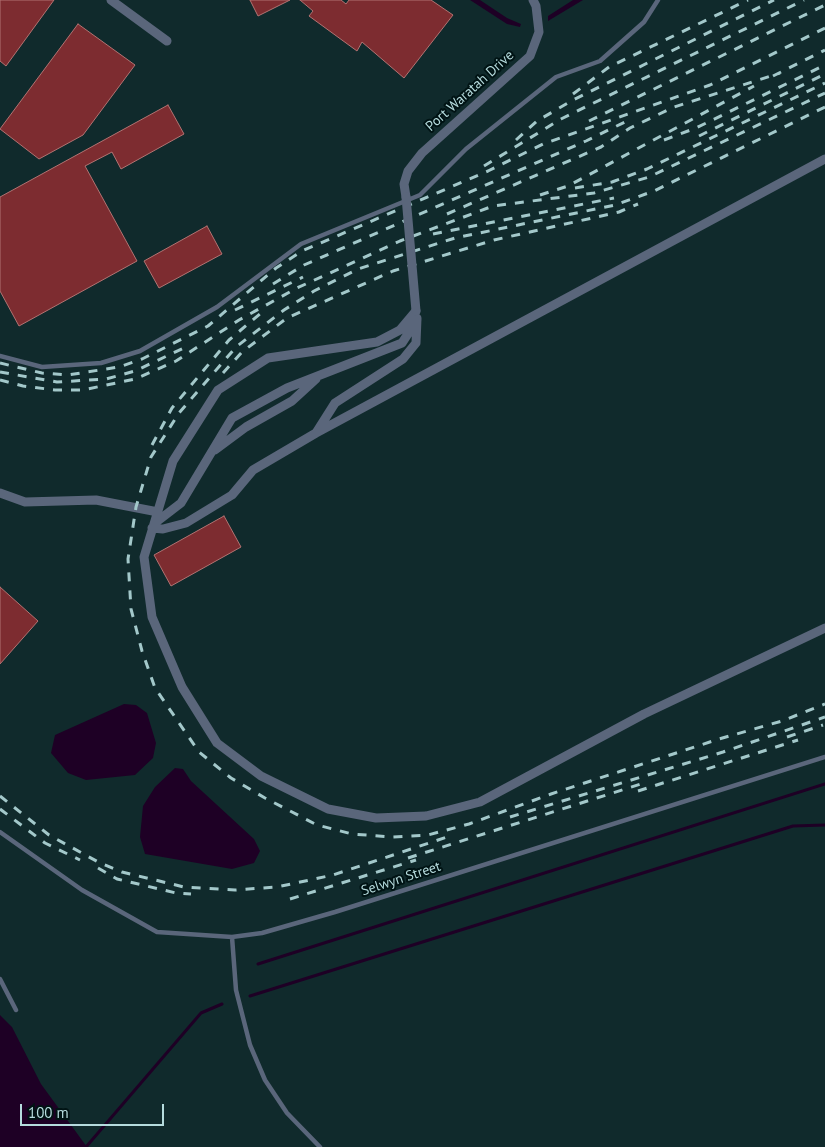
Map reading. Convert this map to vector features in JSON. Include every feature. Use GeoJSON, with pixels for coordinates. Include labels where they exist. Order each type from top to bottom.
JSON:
{"type":"FeatureCollection","features":[{"type":"Feature","properties":{"kind":"street"},"geometry":{"type":"LineString","coordinates":[[111,0],[167,41]]}},
{"type":"Feature","properties":{"kind":"street","name":"Port Waratah Drive"},"geometry":{"type":"LineString","coordinates":[[316,434],[336,403],[402,359],[416,343],[416,315],[404,184],[408,171],[422,153],[530,56],[539,32],[536,6],[533,0]]}},
{"type":"Feature","properties":{"kind":"street"},"geometry":{"type":"LineString","coordinates":[[153,525],[163,530],[186,523],[232,495],[253,470],[316,434],[825,159]]}},
{"type":"Feature","properties":{"kind":"street"},"geometry":{"type":"LineString","coordinates":[[153,525],[181,503],[232,418],[287,388],[402,343],[416,315]]}},
{"type":"Feature","properties":{"kind":"street"},"geometry":{"type":"LineString","coordinates":[[416,315],[400,330],[377,342],[268,358],[218,390],[174,460],[144,557],[152,617],[182,687],[217,743],[261,776],[328,809],[376,818],[426,816],[480,802],[644,714],[825,628]]}},
{"type":"Feature","properties":{"kind":"street"},"geometry":{"type":"LineString","coordinates":[[211,452],[246,427],[292,401],[320,375]]}},
{"type":"Feature","properties":{"kind":"street"},"geometry":{"type":"LineString","coordinates":[[0,493],[25,502],[96,500],[158,512]]}},
{"type":"Feature","properties":{"kind":"lane"},"geometry":{"type":"LineString","coordinates":[[0,356],[42,367],[101,363],[140,351],[217,307],[301,244],[420,195],[466,149],[556,77],[600,61],[644,22],[658,0]]}},
{"type":"Feature","properties":{"kind":"lane","name":"Selwyn Street"},"geometry":{"type":"LineString","coordinates":[[0,832],[82,890],[157,932],[232,937],[262,933],[335,912],[825,757]]}},
{"type":"Feature","properties":{"kind":"lane"},"geometry":{"type":"LineString","coordinates":[[232,937],[236,990],[250,1045],[265,1080],[287,1113],[320,1147]]}},
{"type":"Feature","properties":{"kind":"lane"},"geometry":{"type":"LineString","coordinates":[[0,978],[16,1010]]}},
{"type":"Feature","properties":{"kind":"shaded area"},"geometry":{"type":"Polygon","coordinates":[[[470,0],[480,0],[507,18],[521,24],[520,27],[507,24],[470,0]]]}},
{"type":"Feature","properties":{"kind":"shaded area"},"geometry":{"type":"Polygon","coordinates":[[[573,0],[583,0],[548,21],[548,16],[573,0]]]}},
{"type":"Feature","properties":{"kind":"shaded area"},"geometry":{"type":"Polygon","coordinates":[[[124,704],[136,705],[147,713],[156,743],[153,758],[135,775],[86,780],[68,773],[51,753],[55,735],[124,704]]]}},
{"type":"Feature","properties":{"kind":"shaded area"},"geometry":{"type":"Polygon","coordinates":[[[175,768],[183,769],[191,781],[254,839],[260,851],[254,863],[232,869],[145,854],[140,837],[143,806],[155,787],[175,768]]]}},
{"type":"Feature","properties":{"kind":"shaded area"},"geometry":{"type":"Polygon","coordinates":[[[0,1015],[12,1027],[41,1084],[87,1147],[0,1147],[0,1015]]]}},
{"type":"Feature","properties":{"kind":"building"},"geometry":{"type":"Polygon","coordinates":[[[0,0],[54,0],[6,66],[0,61],[0,0]]]}},
{"type":"Feature","properties":{"kind":"building"},"geometry":{"type":"Polygon","coordinates":[[[250,0],[290,0],[258,16],[250,0]]]}},
{"type":"Feature","properties":{"kind":"building"},"geometry":{"type":"Polygon","coordinates":[[[300,0],[341,0],[346,4],[349,0],[431,0],[453,15],[404,78],[362,42],[357,51],[309,16],[313,11],[300,0]]]}},
{"type":"Feature","properties":{"kind":"building"},"geometry":{"type":"Polygon","coordinates":[[[78,24],[135,65],[83,135],[39,159],[0,129],[78,24]]]}},
{"type":"Feature","properties":{"kind":"building"},"geometry":{"type":"Polygon","coordinates":[[[168,105],[184,134],[121,169],[112,152],[85,166],[137,261],[19,326],[0,291],[0,197],[168,105]]]}},
{"type":"Feature","properties":{"kind":"building"},"geometry":{"type":"Polygon","coordinates":[[[207,226],[222,254],[159,288],[144,261],[207,226]]]}},
{"type":"Feature","properties":{"kind":"building"},"geometry":{"type":"Polygon","coordinates":[[[224,516],[241,547],[171,586],[154,555],[224,516]]]}},
{"type":"Feature","properties":{"kind":"building"},"geometry":{"type":"Polygon","coordinates":[[[0,587],[38,621],[0,664],[0,587]]]}},
{"type":"Feature","properties":{"kind":"waterway"},"geometry":{"type":"LineString","coordinates":[[258,964],[825,784]]}},
{"type":"Feature","properties":{"kind":"waterway"},"geometry":{"type":"LineString","coordinates":[[250,996],[793,826],[825,825]]}},
{"type":"Feature","properties":{"kind":"waterway"},"geometry":{"type":"LineString","coordinates":[[86,1147],[201,1013],[222,1004]]}},
{"type":"Feature","properties":{"kind":"railway"},"geometry":{"type":"LineString","coordinates":[[573,94],[609,67],[748,0]]}},
{"type":"Feature","properties":{"kind":"railway"},"geometry":{"type":"LineString","coordinates":[[516,140],[537,121],[573,100],[774,0]]}},
{"type":"Feature","properties":{"kind":"railway"},"geometry":{"type":"LineString","coordinates":[[484,166],[561,119],[804,0]]}},
{"type":"Feature","properties":{"kind":"railway"},"geometry":{"type":"LineString","coordinates":[[589,121],[825,5]]}},
{"type":"Feature","properties":{"kind":"railway"},"geometry":{"type":"LineString","coordinates":[[0,363],[42,373],[68,375],[119,367],[142,359],[208,326],[276,268],[302,251],[488,171],[543,144],[710,85],[825,28]]}},
{"type":"Feature","properties":{"kind":"railway"},"geometry":{"type":"LineString","coordinates":[[773,76],[825,50]]}},
{"type":"Feature","properties":{"kind":"railway"},"geometry":{"type":"LineString","coordinates":[[664,140],[696,128],[825,65]]}},
{"type":"Feature","properties":{"kind":"railway"},"geometry":{"type":"LineString","coordinates":[[447,214],[601,147],[630,128],[674,107],[780,73]]}},
{"type":"Feature","properties":{"kind":"railway"},"geometry":{"type":"LineString","coordinates":[[699,136],[825,74]]}},
{"type":"Feature","properties":{"kind":"railway"},"geometry":{"type":"LineString","coordinates":[[575,188],[612,182],[647,169],[825,83]]}},
{"type":"Feature","properties":{"kind":"railway"},"geometry":{"type":"LineString","coordinates":[[540,195],[568,186],[754,86]]}},
{"type":"Feature","properties":{"kind":"railway"},"geometry":{"type":"LineString","coordinates":[[0,380],[23,386],[55,390],[83,390],[135,379],[176,361],[239,320],[297,288],[400,241],[493,206],[594,193],[649,177],[825,93]]}},
{"type":"Feature","properties":{"kind":"railway"},"geometry":{"type":"LineString","coordinates":[[825,107],[654,191],[615,205],[455,238],[358,269],[314,291],[284,310],[236,347],[179,413],[151,457],[136,507],[128,559],[131,609],[142,651],[155,688],[199,752],[231,778],[265,798],[317,825],[352,834],[392,837],[428,835],[469,824],[551,794],[719,739],[782,721],[825,704]]}},
{"type":"Feature","properties":{"kind":"railway"},"geometry":{"type":"LineString","coordinates":[[273,284],[304,265],[586,141],[629,120]]}},
{"type":"Feature","properties":{"kind":"railway"},"geometry":{"type":"LineString","coordinates":[[433,234],[614,198]]}},
{"type":"Feature","properties":{"kind":"railway"},"geometry":{"type":"LineString","coordinates":[[223,373],[242,352],[287,318],[393,271],[494,240],[619,212],[638,204]]}},
{"type":"Feature","properties":{"kind":"railway"},"geometry":{"type":"LineString","coordinates":[[235,310],[303,277]]}},
{"type":"Feature","properties":{"kind":"railway"},"geometry":{"type":"LineString","coordinates":[[152,445],[172,408],[229,340],[261,313]]}},
{"type":"Feature","properties":{"kind":"railway"},"geometry":{"type":"LineString","coordinates":[[0,372],[57,382],[106,379],[135,371],[188,346]]}},
{"type":"Feature","properties":{"kind":"railway"},"geometry":{"type":"LineString","coordinates":[[510,817],[723,752],[825,717]]}},
{"type":"Feature","properties":{"kind":"railway"},"geometry":{"type":"LineString","coordinates":[[787,737],[823,725]]}},
{"type":"Feature","properties":{"kind":"railway"},"geometry":{"type":"LineString","coordinates":[[638,791],[798,740]]}},
{"type":"Feature","properties":{"kind":"railway"},"geometry":{"type":"LineString","coordinates":[[408,858],[644,783]]}},
{"type":"Feature","properties":{"kind":"railway"},"geometry":{"type":"LineString","coordinates":[[0,796],[49,835],[100,863],[122,872],[184,887],[235,890],[277,887],[333,875],[450,836]]}},
{"type":"Feature","properties":{"kind":"railway"},"geometry":{"type":"LineString","coordinates":[[0,809],[45,843],[80,860]]}},
{"type":"Feature","properties":{"kind":"railway"},"geometry":{"type":"LineString","coordinates":[[290,899],[416,860]]}},
{"type":"Feature","properties":{"kind":"railway"},"geometry":{"type":"LineString","coordinates":[[98,868],[117,879],[176,893],[191,894]]}}]}
